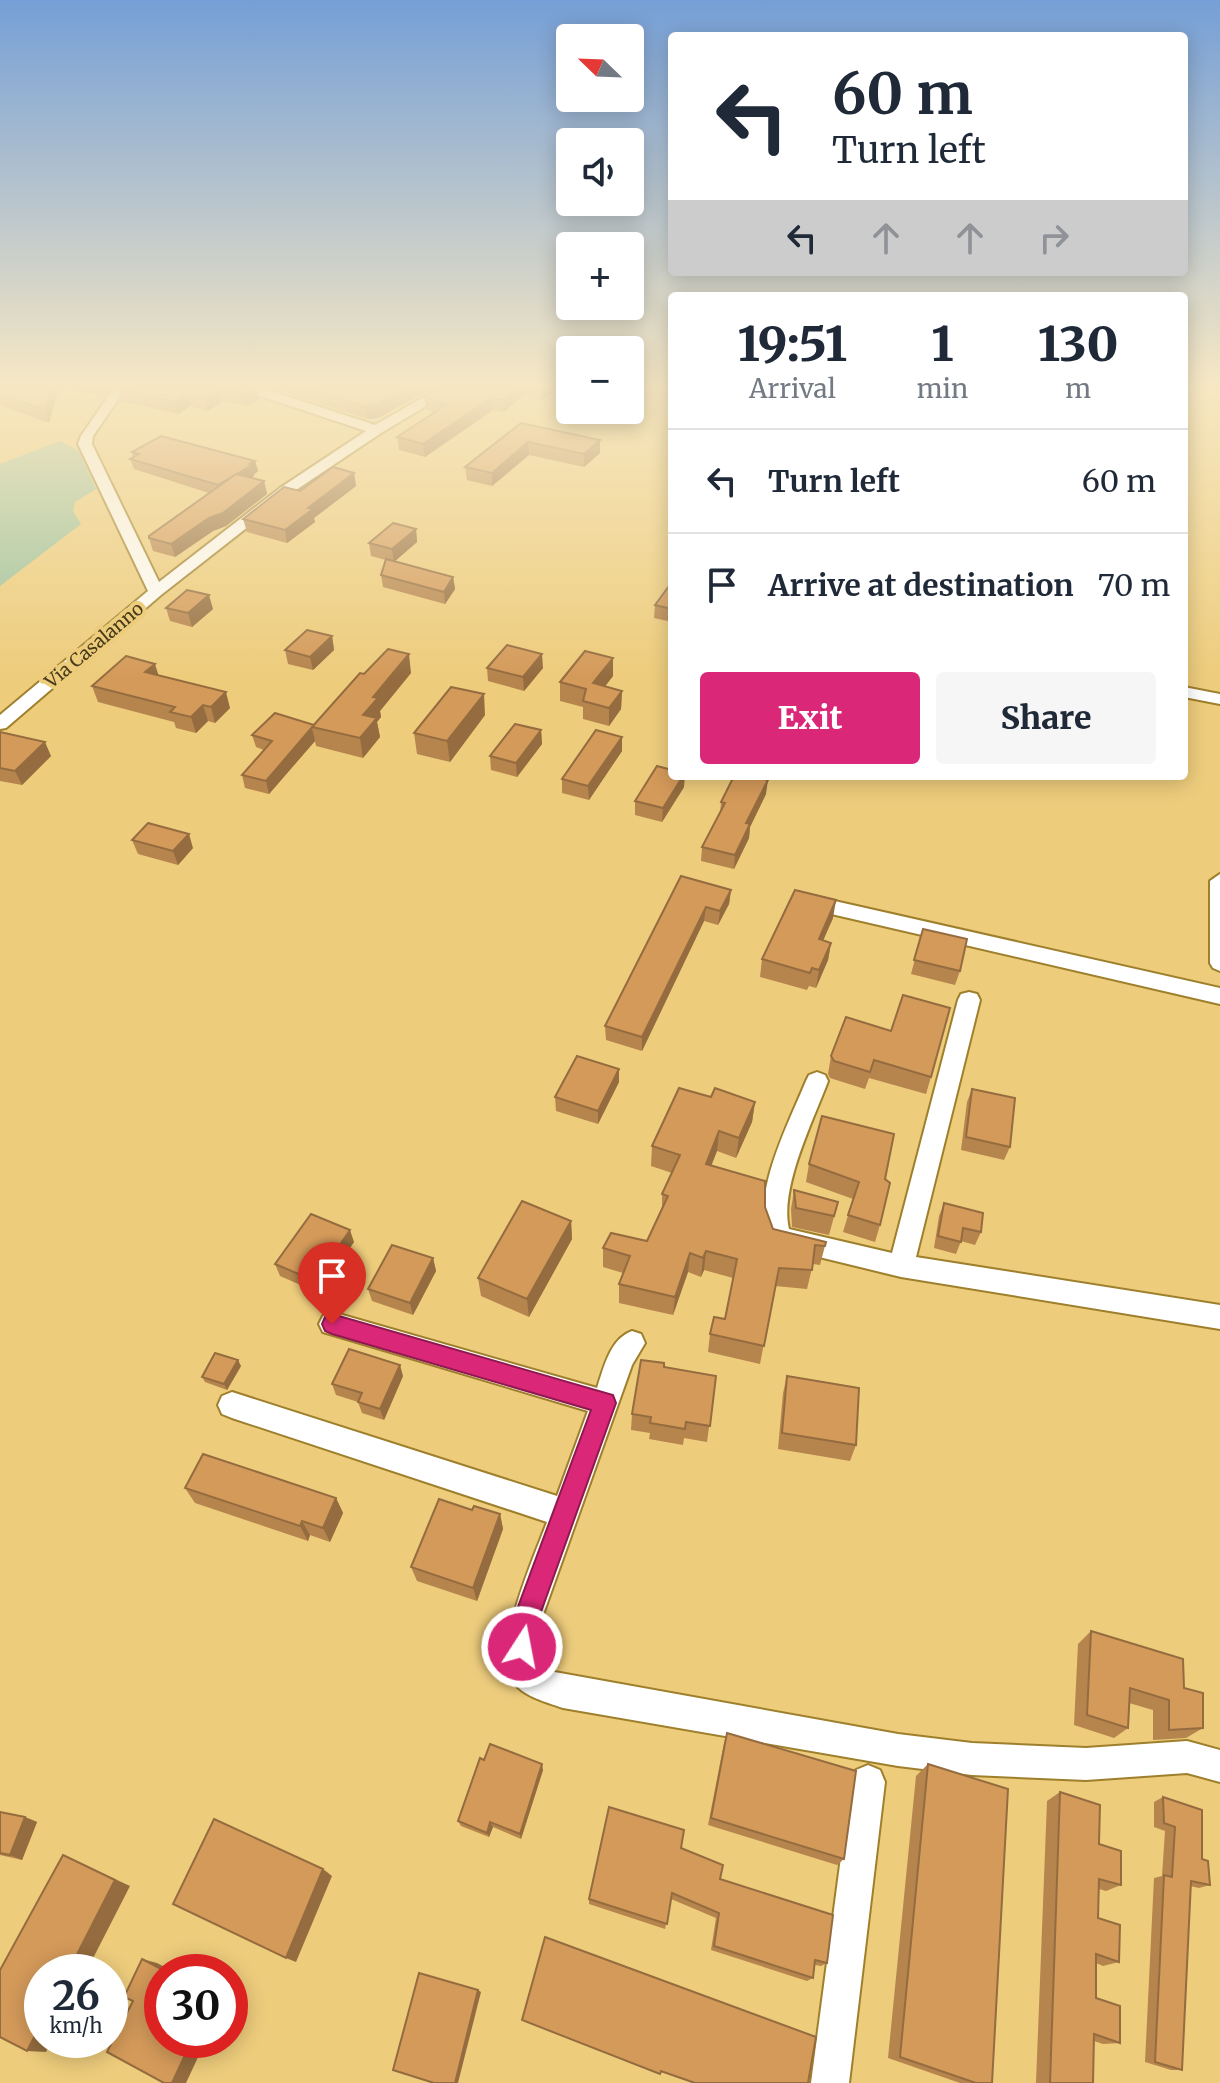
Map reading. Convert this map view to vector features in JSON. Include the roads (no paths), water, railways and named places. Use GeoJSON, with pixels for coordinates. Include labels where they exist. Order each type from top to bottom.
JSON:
{"type":"FeatureCollection","features":[{"type":"Feature","properties":{"kind":"street","name":"Via Casalanno"},"geometry":{"type":"LineString","coordinates":[[0,724],[156,592],[103,482]]}},
{"type":"Feature","properties":{"kind":"street"},"geometry":{"type":"LineString","coordinates":[[156,592],[298,482]]}},
{"type":"Feature","properties":{"kind":"street"},"geometry":{"type":"LineString","coordinates":[[1188,693],[1220,699]]}},
{"type":"Feature","properties":{"kind":"street"},"geometry":{"type":"LineString","coordinates":[[1220,881],[1220,963]]}},
{"type":"Feature","properties":{"kind":"street"},"geometry":{"type":"LineString","coordinates":[[802,901],[1220,996]]}},
{"type":"Feature","properties":{"kind":"street"},"geometry":{"type":"LineString","coordinates":[[901,1266],[969,1000]]}},
{"type":"Feature","properties":{"kind":"street"},"geometry":{"type":"LineString","coordinates":[[817,1081],[775,1201],[774,1228],[779,1237],[901,1266],[1220,1317]]}},
{"type":"Feature","properties":{"kind":"street"},"geometry":{"type":"LineString","coordinates":[[332,1324],[605,1403]]}},
{"type":"Feature","properties":{"kind":"street"},"geometry":{"type":"LineString","coordinates":[[632,1343],[621,1358],[525,1623],[524,1671],[540,1684],[563,1692],[912,1752],[972,1759],[1086,1764],[1187,1757],[1220,1766]]}},
{"type":"Feature","properties":{"kind":"street"},"geometry":{"type":"LineString","coordinates":[[232,1405],[563,1513]]}},
{"type":"Feature","properties":{"kind":"street"},"geometry":{"type":"LineString","coordinates":[[830,2083],[868,1782]]}}]}
